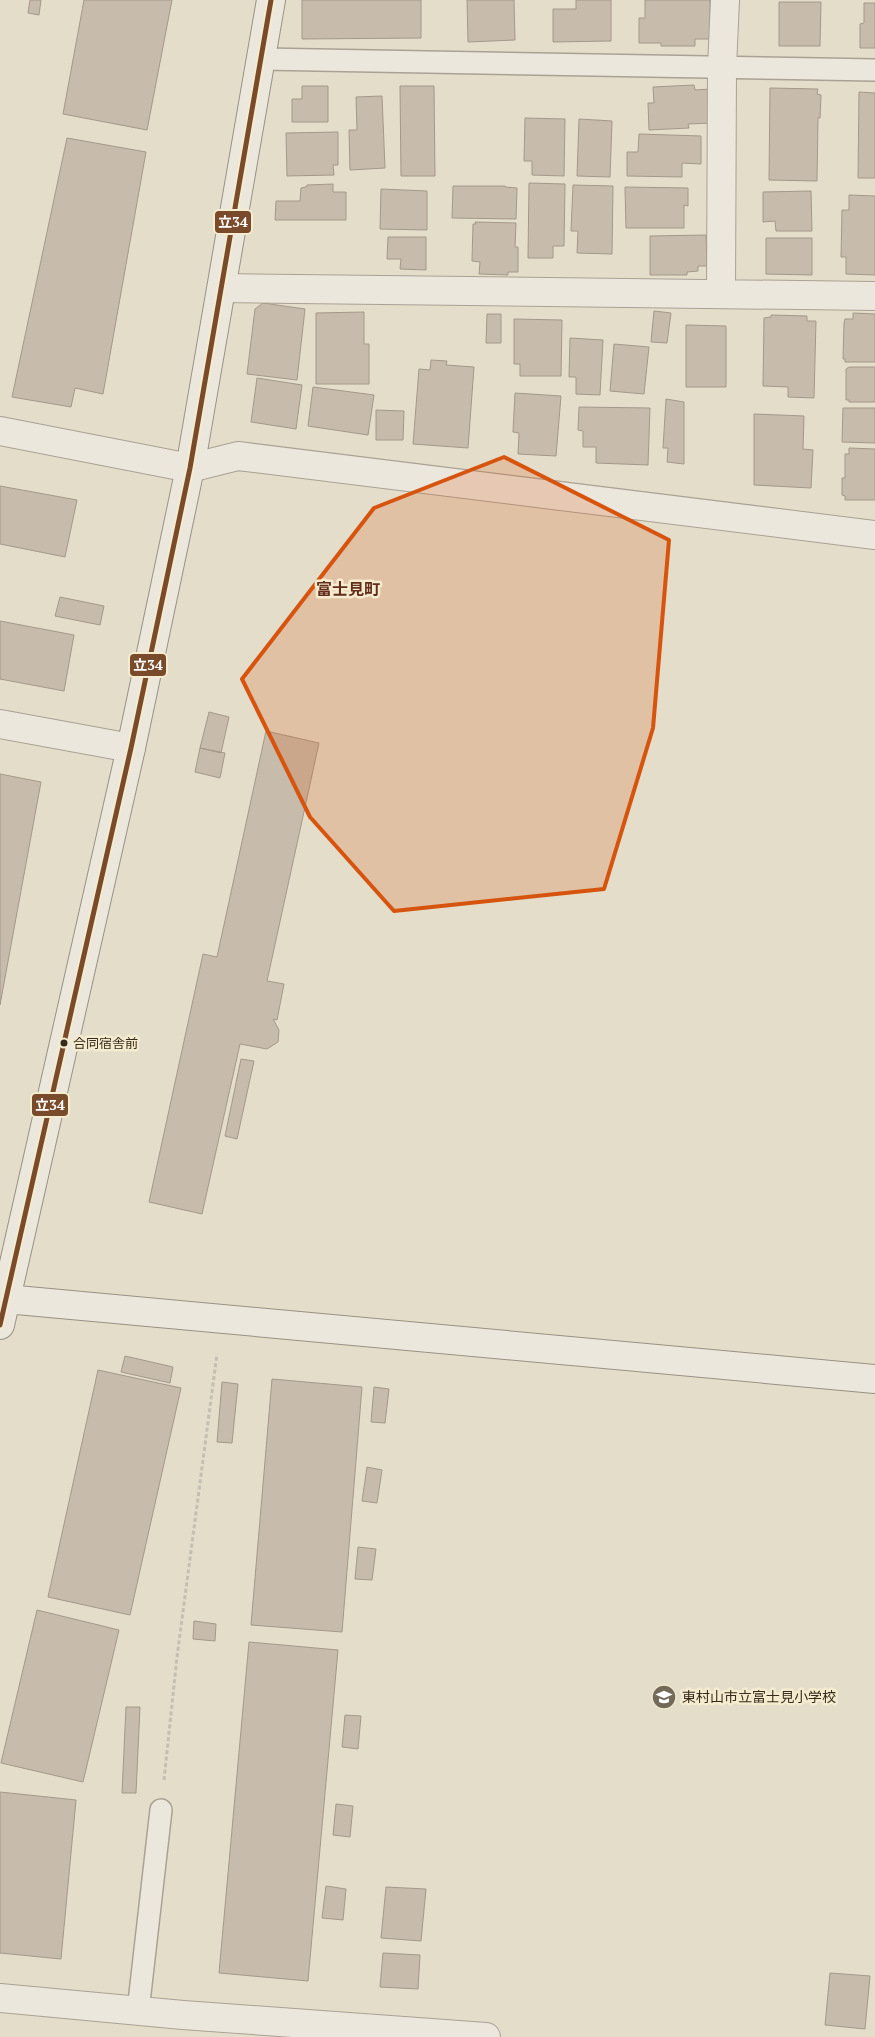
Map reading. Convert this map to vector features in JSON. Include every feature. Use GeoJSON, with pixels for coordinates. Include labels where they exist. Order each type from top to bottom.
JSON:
{"type":"FeatureCollection","features":[{"type":"Feature","properties":{"kind":"street"},"geometry":{"type":"LineString","coordinates":[[0,1325],[131,748],[190,468],[271,0]]}},
{"type":"Feature","properties":{"kind":"street"},"geometry":{"type":"LineString","coordinates":[[721,293],[724,0]]}},
{"type":"Feature","properties":{"kind":"street"},"geometry":{"type":"LineString","coordinates":[[222,288],[875,296]]}},
{"type":"Feature","properties":{"kind":"street"},"geometry":{"type":"LineString","coordinates":[[0,431],[190,468],[238,456],[875,534]]}},
{"type":"Feature","properties":{"kind":"street"},"geometry":{"type":"LineString","coordinates":[[0,724],[131,748]]}},
{"type":"Feature","properties":{"kind":"street"},"geometry":{"type":"LineString","coordinates":[[6,1299],[875,1379]]}},
{"type":"Feature","properties":{"kind":"street"},"geometry":{"type":"LineString","coordinates":[[0,1998],[138,2011],[182,2026],[486,2037]]}},
{"type":"Feature","properties":{"kind":"lane"},"geometry":{"type":"LineString","coordinates":[[262,59],[875,70]]}},
{"type":"Feature","properties":{"kind":"lane"},"geometry":{"type":"LineString","coordinates":[[138,2011],[161,1810]]}},
{"type":"Feature","properties":{"kind":"path"},"geometry":{"type":"LineString","coordinates":[[161,1810],[177,1657],[222,1320]]}},
{"type":"Feature","properties":{"kind":"highlighted area"},"geometry":{"type":"Polygon","coordinates":[[[504,457],[669,540],[653,728],[604,889],[394,911],[310,817],[242,679],[374,508],[504,457]]]}},
{"type":"Feature","properties":{"kind":"building"},"geometry":{"type":"Polygon","coordinates":[[[30,0],[41,0],[39,15],[28,13],[30,0]]]}},
{"type":"Feature","properties":{"kind":"building"},"geometry":{"type":"Polygon","coordinates":[[[84,0],[172,0],[147,130],[63,114],[84,0]]]}},
{"type":"Feature","properties":{"kind":"building"},"geometry":{"type":"Polygon","coordinates":[[[302,0],[421,0],[421,38],[302,39],[302,0]]]}},
{"type":"Feature","properties":{"kind":"building"},"geometry":{"type":"Polygon","coordinates":[[[467,0],[514,0],[515,40],[468,42],[467,0]]]}},
{"type":"Feature","properties":{"kind":"building"},"geometry":{"type":"Polygon","coordinates":[[[576,0],[611,0],[611,41],[553,42],[553,9],[576,9],[576,0]]]}},
{"type":"Feature","properties":{"kind":"building"},"geometry":{"type":"Polygon","coordinates":[[[645,0],[710,0],[710,39],[695,39],[695,46],[661,46],[661,43],[639,43],[639,18],[645,18],[645,0]]]}},
{"type":"Feature","properties":{"kind":"building"},"geometry":{"type":"Polygon","coordinates":[[[779,2],[821,2],[820,46],[779,46],[779,2]]]}},
{"type":"Feature","properties":{"kind":"building"},"geometry":{"type":"Polygon","coordinates":[[[864,3],[875,3],[875,48],[860,48],[860,24],[864,23],[864,3]]]}},
{"type":"Feature","properties":{"kind":"building"},"geometry":{"type":"Polygon","coordinates":[[[694,85],[695,90],[711,89],[712,123],[688,124],[689,128],[649,130],[648,103],[654,103],[653,87],[694,85]]]}},
{"type":"Feature","properties":{"kind":"building"},"geometry":{"type":"Polygon","coordinates":[[[302,86],[328,86],[328,122],[292,122],[292,99],[302,99],[302,86]]]}},
{"type":"Feature","properties":{"kind":"building"},"geometry":{"type":"Polygon","coordinates":[[[400,86],[434,86],[435,176],[401,176],[400,86]]]}},
{"type":"Feature","properties":{"kind":"building"},"geometry":{"type":"Polygon","coordinates":[[[770,88],[818,89],[817,94],[821,95],[820,118],[818,118],[817,181],[769,180],[770,88]]]}},
{"type":"Feature","properties":{"kind":"building"},"geometry":{"type":"Polygon","coordinates":[[[859,92],[875,93],[875,178],[858,178],[859,92]]]}},
{"type":"Feature","properties":{"kind":"building"},"geometry":{"type":"Polygon","coordinates":[[[382,96],[385,168],[350,170],[349,130],[357,130],[356,97],[382,96]]]}},
{"type":"Feature","properties":{"kind":"building"},"geometry":{"type":"Polygon","coordinates":[[[525,118],[565,119],[564,176],[532,175],[532,161],[524,161],[525,118]]]}},
{"type":"Feature","properties":{"kind":"building"},"geometry":{"type":"Polygon","coordinates":[[[579,119],[612,121],[610,177],[577,176],[579,119]]]}},
{"type":"Feature","properties":{"kind":"building"},"geometry":{"type":"Polygon","coordinates":[[[338,132],[338,165],[333,165],[334,175],[287,176],[286,133],[338,132]]]}},
{"type":"Feature","properties":{"kind":"building"},"geometry":{"type":"Polygon","coordinates":[[[639,134],[701,136],[701,164],[682,163],[682,177],[627,176],[627,152],[638,152],[639,134]]]}},
{"type":"Feature","properties":{"kind":"building"},"geometry":{"type":"Polygon","coordinates":[[[67,138],[146,152],[103,394],[75,388],[71,407],[12,397],[67,138]]]}},
{"type":"Feature","properties":{"kind":"building"},"geometry":{"type":"Polygon","coordinates":[[[529,183],[565,184],[564,246],[553,246],[553,258],[528,258],[529,183]]]}},
{"type":"Feature","properties":{"kind":"building"},"geometry":{"type":"Polygon","coordinates":[[[333,184],[333,192],[346,192],[346,220],[275,220],[276,201],[300,201],[301,188],[307,185],[333,184]]]}},
{"type":"Feature","properties":{"kind":"building"},"geometry":{"type":"Polygon","coordinates":[[[573,185],[613,186],[612,254],[577,253],[578,231],[571,231],[573,185]]]}},
{"type":"Feature","properties":{"kind":"building"},"geometry":{"type":"Polygon","coordinates":[[[453,186],[505,186],[517,188],[516,219],[452,218],[453,186]]]}},
{"type":"Feature","properties":{"kind":"building"},"geometry":{"type":"Polygon","coordinates":[[[625,187],[688,188],[688,206],[684,205],[684,228],[626,228],[625,187]]]}},
{"type":"Feature","properties":{"kind":"building"},"geometry":{"type":"Polygon","coordinates":[[[381,189],[427,191],[427,230],[380,229],[381,189]]]}},
{"type":"Feature","properties":{"kind":"building"},"geometry":{"type":"Polygon","coordinates":[[[811,191],[812,231],[776,231],[775,221],[763,222],[763,192],[811,191]]]}},
{"type":"Feature","properties":{"kind":"building"},"geometry":{"type":"Polygon","coordinates":[[[849,195],[875,196],[875,275],[846,274],[846,257],[841,257],[842,210],[849,210],[849,195]]]}},
{"type":"Feature","properties":{"kind":"building"},"geometry":{"type":"Polygon","coordinates":[[[475,222],[516,223],[515,247],[518,247],[518,272],[508,272],[508,275],[479,274],[480,262],[472,261],[473,224],[476,224],[475,222]]]}},
{"type":"Feature","properties":{"kind":"building"},"geometry":{"type":"Polygon","coordinates":[[[706,235],[707,266],[698,266],[698,271],[687,272],[687,275],[650,275],[650,236],[706,235]]]}},
{"type":"Feature","properties":{"kind":"building"},"geometry":{"type":"Polygon","coordinates":[[[388,237],[426,237],[426,270],[400,269],[401,259],[387,259],[388,237]]]}},
{"type":"Feature","properties":{"kind":"building"},"geometry":{"type":"Polygon","coordinates":[[[766,238],[812,238],[812,275],[766,274],[766,238]]]}},
{"type":"Feature","properties":{"kind":"building"},"geometry":{"type":"Polygon","coordinates":[[[263,303],[305,309],[297,380],[247,374],[255,309],[263,303]]]}},
{"type":"Feature","properties":{"kind":"building"},"geometry":{"type":"Polygon","coordinates":[[[654,311],[671,313],[667,343],[651,342],[654,311]]]}},
{"type":"Feature","properties":{"kind":"building"},"geometry":{"type":"Polygon","coordinates":[[[364,312],[364,344],[369,344],[369,384],[316,384],[316,313],[364,312]]]}},
{"type":"Feature","properties":{"kind":"building"},"geometry":{"type":"Polygon","coordinates":[[[853,313],[875,314],[875,362],[845,362],[845,359],[843,359],[844,323],[845,319],[853,319],[853,313]]]}},
{"type":"Feature","properties":{"kind":"building"},"geometry":{"type":"Polygon","coordinates":[[[487,314],[501,314],[501,343],[486,343],[487,314]]]}},
{"type":"Feature","properties":{"kind":"building"},"geometry":{"type":"Polygon","coordinates":[[[771,315],[807,316],[807,321],[816,321],[814,398],[788,397],[788,387],[763,386],[764,318],[771,317],[771,315]]]}},
{"type":"Feature","properties":{"kind":"building"},"geometry":{"type":"Polygon","coordinates":[[[514,319],[562,320],[561,376],[520,376],[520,364],[514,364],[514,319]]]}},
{"type":"Feature","properties":{"kind":"building"},"geometry":{"type":"Polygon","coordinates":[[[686,325],[726,326],[726,387],[686,387],[686,325]]]}},
{"type":"Feature","properties":{"kind":"building"},"geometry":{"type":"Polygon","coordinates":[[[570,338],[603,340],[600,395],[576,394],[576,377],[569,377],[570,338]]]}},
{"type":"Feature","properties":{"kind":"building"},"geometry":{"type":"Polygon","coordinates":[[[614,344],[649,347],[644,394],[610,391],[614,344]]]}},
{"type":"Feature","properties":{"kind":"building"},"geometry":{"type":"Polygon","coordinates":[[[431,360],[447,361],[446,365],[474,367],[468,448],[413,444],[419,369],[430,370],[431,360]]]}},
{"type":"Feature","properties":{"kind":"building"},"geometry":{"type":"Polygon","coordinates":[[[849,367],[875,367],[875,402],[849,402],[849,400],[846,400],[846,369],[849,367]]]}},
{"type":"Feature","properties":{"kind":"building"},"geometry":{"type":"Polygon","coordinates":[[[257,378],[302,385],[296,429],[251,422],[257,378]]]}},
{"type":"Feature","properties":{"kind":"building"},"geometry":{"type":"Polygon","coordinates":[[[313,387],[374,395],[368,435],[308,426],[313,387]]]}},
{"type":"Feature","properties":{"kind":"building"},"geometry":{"type":"Polygon","coordinates":[[[515,393],[561,396],[556,456],[518,454],[519,433],[513,432],[515,393]]]}},
{"type":"Feature","properties":{"kind":"building"},"geometry":{"type":"Polygon","coordinates":[[[666,399],[684,402],[684,464],[667,462],[668,448],[663,448],[666,399]]]}},
{"type":"Feature","properties":{"kind":"building"},"geometry":{"type":"Polygon","coordinates":[[[579,407],[650,408],[648,465],[596,463],[596,447],[583,447],[583,431],[578,430],[579,407]]]}},
{"type":"Feature","properties":{"kind":"building"},"geometry":{"type":"Polygon","coordinates":[[[843,408],[875,408],[875,443],[842,442],[843,408]]]}},
{"type":"Feature","properties":{"kind":"building"},"geometry":{"type":"Polygon","coordinates":[[[376,410],[404,411],[403,440],[376,440],[376,410]]]}},
{"type":"Feature","properties":{"kind":"building"},"geometry":{"type":"Polygon","coordinates":[[[754,414],[804,416],[803,449],[813,450],[811,488],[754,485],[754,414]]]}},
{"type":"Feature","properties":{"kind":"building"},"geometry":{"type":"Polygon","coordinates":[[[849,448],[875,449],[875,500],[845,500],[845,496],[842,495],[842,478],[845,478],[845,454],[849,454],[849,448]]]}},
{"type":"Feature","properties":{"kind":"building"},"geometry":{"type":"Polygon","coordinates":[[[0,486],[77,500],[65,557],[0,544],[0,486]]]}},
{"type":"Feature","properties":{"kind":"building"},"geometry":{"type":"Polygon","coordinates":[[[60,597],[104,606],[100,625],[55,616],[60,597]]]}},
{"type":"Feature","properties":{"kind":"building"},"geometry":{"type":"Polygon","coordinates":[[[0,621],[74,635],[64,691],[0,679],[0,621]]]}},
{"type":"Feature","properties":{"kind":"building"},"geometry":{"type":"Polygon","coordinates":[[[209,712],[229,717],[221,753],[200,748],[209,712]]]}},
{"type":"Feature","properties":{"kind":"building"},"geometry":{"type":"Polygon","coordinates":[[[266,731],[319,743],[267,981],[284,984],[277,1020],[273,1019],[279,1030],[278,1042],[267,1049],[240,1044],[202,1214],[149,1202],[203,954],[217,957],[266,731]]]}},
{"type":"Feature","properties":{"kind":"building"},"geometry":{"type":"Polygon","coordinates":[[[200,748],[225,753],[220,778],[195,772],[200,748]]]}},
{"type":"Feature","properties":{"kind":"building"},"geometry":{"type":"Polygon","coordinates":[[[0,774],[41,782],[0,1005],[0,774]]]}},
{"type":"Feature","properties":{"kind":"building"},"geometry":{"type":"Polygon","coordinates":[[[241,1059],[254,1061],[237,1139],[225,1136],[241,1059]]]}},
{"type":"Feature","properties":{"kind":"building"},"geometry":{"type":"Polygon","coordinates":[[[125,1356],[173,1367],[170,1383],[121,1372],[125,1356]]]}},
{"type":"Feature","properties":{"kind":"building"},"geometry":{"type":"Polygon","coordinates":[[[98,1370],[181,1388],[130,1615],[48,1597],[98,1370]]]}},
{"type":"Feature","properties":{"kind":"building"},"geometry":{"type":"Polygon","coordinates":[[[272,1379],[362,1387],[342,1632],[251,1625],[272,1379]]]}},
{"type":"Feature","properties":{"kind":"building"},"geometry":{"type":"Polygon","coordinates":[[[222,1382],[238,1384],[232,1443],[217,1442],[222,1382]]]}},
{"type":"Feature","properties":{"kind":"building"},"geometry":{"type":"Polygon","coordinates":[[[374,1387],[389,1389],[385,1423],[371,1422],[374,1387]]]}},
{"type":"Feature","properties":{"kind":"building"},"geometry":{"type":"Polygon","coordinates":[[[367,1467],[382,1470],[377,1503],[362,1501],[367,1467]]]}},
{"type":"Feature","properties":{"kind":"building"},"geometry":{"type":"Polygon","coordinates":[[[358,1547],[376,1549],[372,1580],[355,1579],[358,1547]]]}},
{"type":"Feature","properties":{"kind":"building"},"geometry":{"type":"Polygon","coordinates":[[[37,1610],[119,1630],[83,1782],[1,1763],[37,1610]]]}},
{"type":"Feature","properties":{"kind":"building"},"geometry":{"type":"Polygon","coordinates":[[[194,1621],[216,1624],[215,1641],[193,1639],[194,1621]]]}},
{"type":"Feature","properties":{"kind":"building"},"geometry":{"type":"Polygon","coordinates":[[[249,1642],[338,1650],[308,1981],[219,1973],[249,1642]]]}},
{"type":"Feature","properties":{"kind":"building"},"geometry":{"type":"Polygon","coordinates":[[[126,1707],[140,1707],[136,1793],[122,1793],[126,1707]]]}},
{"type":"Feature","properties":{"kind":"building"},"geometry":{"type":"Polygon","coordinates":[[[345,1715],[361,1716],[358,1749],[342,1747],[345,1715]]]}},
{"type":"Feature","properties":{"kind":"building"},"geometry":{"type":"Polygon","coordinates":[[[0,1792],[76,1800],[61,1959],[0,1953],[0,1792]]]}},
{"type":"Feature","properties":{"kind":"building"},"geometry":{"type":"Polygon","coordinates":[[[336,1804],[353,1806],[350,1837],[333,1835],[336,1804]]]}},
{"type":"Feature","properties":{"kind":"building"},"geometry":{"type":"Polygon","coordinates":[[[326,1886],[346,1889],[343,1920],[322,1918],[326,1886]]]}},
{"type":"Feature","properties":{"kind":"building"},"geometry":{"type":"Polygon","coordinates":[[[386,1887],[426,1889],[421,1941],[381,1938],[386,1887]]]}},
{"type":"Feature","properties":{"kind":"building"},"geometry":{"type":"Polygon","coordinates":[[[383,1953],[420,1955],[418,1989],[380,1987],[383,1953]]]}},
{"type":"Feature","properties":{"kind":"building"},"geometry":{"type":"Polygon","coordinates":[[[830,1973],[870,1976],[865,2029],[825,2025],[830,1973]]]}},
{"type":"Feature","properties":{"kind":"transit line","name":"立34"},"geometry":{"type":"LineString","coordinates":[[0,1325],[131,748],[190,468],[271,0]]}},
{"type":"Feature","properties":{"kind":"place","name":"合同宿舎前"},"geometry":{"type":"Point","coordinates":[64,1043]}},
{"type":"Feature","properties":{"kind":"place","name":"東村山市立富士見小学校"},"geometry":{"type":"Point","coordinates":[664,1697]}},
{"type":"Feature","properties":{"kind":"district","name":"富士見町"},"geometry":{"type":"Point","coordinates":[348,589]}}]}
